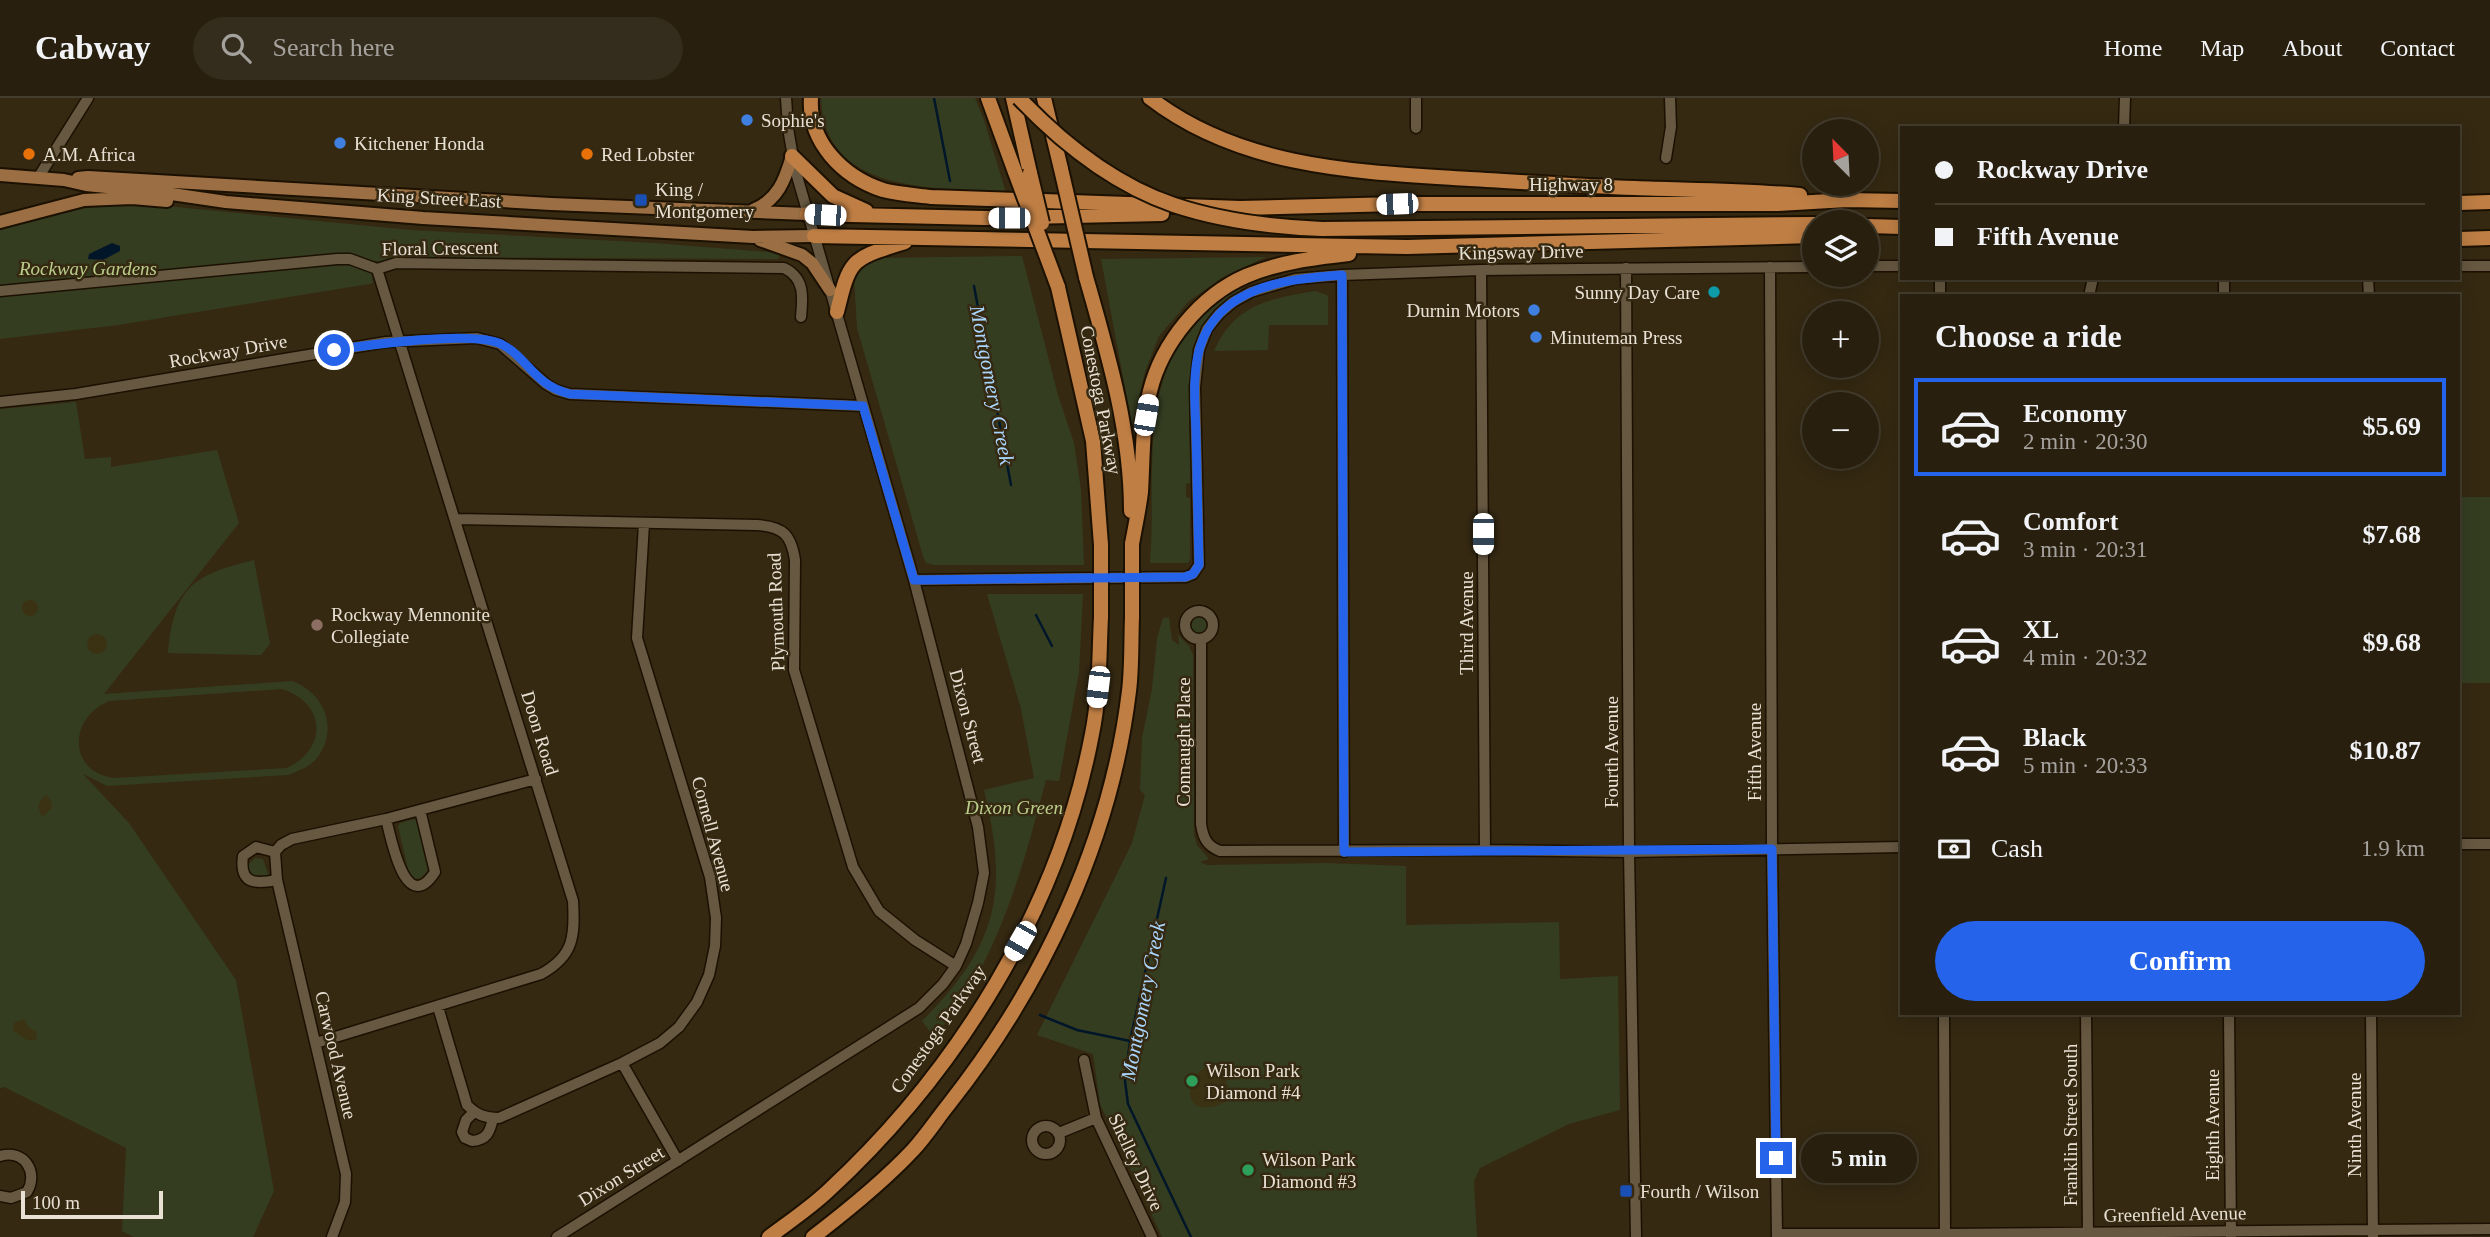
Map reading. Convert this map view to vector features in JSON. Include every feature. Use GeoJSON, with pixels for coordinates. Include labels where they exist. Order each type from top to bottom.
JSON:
{"type":"FeatureCollection","features":[{"type":"Feature","properties":{"kind":"highway"},"geometry":{"type":"LineString","coordinates":[[811,98],[814,126],[830,157],[843,168],[882,189],[904,194],[972,200],[1240,208]]}},
{"type":"Feature","properties":{"kind":"highway"},"geometry":{"type":"LineString","coordinates":[[988,98],[1023,172]]}},
{"type":"Feature","properties":{"kind":"highway","name":"Conestoga Parkway"},"geometry":{"type":"LineString","coordinates":[[769,1237],[827,1192],[893,1126],[943,1062],[989,994],[1020,941],[1055,864],[1086,764],[1093,732],[1101,617],[1101,545],[1093,441],[1058,287],[1023,172],[1013,98]]}},
{"type":"Feature","properties":{"kind":"highway"},"geometry":{"type":"LineString","coordinates":[[1020,98],[1077,150],[1128,184],[1172,204],[1219,218],[1273,227],[1322,229],[1802,225]]}},
{"type":"Feature","properties":{"kind":"highway","name":"Conestoga Parkway"},"geometry":{"type":"LineString","coordinates":[[813,1237],[843,1214],[913,1150],[967,1081],[1009,1019],[1043,959],[1075,891],[1101,821],[1120,746],[1129,690],[1132,617],[1131,498],[1126,438],[1114,377],[1086,277],[1044,98]]}},
{"type":"Feature","properties":{"kind":"highway"},"geometry":{"type":"LineString","coordinates":[[1150,98],[1168,112],[1244,147],[1284,160],[1332,169],[1602,187],[1777,193],[1847,200]]}},
{"type":"Feature","properties":{"kind":"highway"},"geometry":{"type":"LineString","coordinates":[[792,156],[833,196],[877,215]]}},
{"type":"Feature","properties":{"kind":"highway","name":"Highway 8"},"geometry":{"type":"LineString","coordinates":[[1240,208],[1397,204],[1778,204],[1847,200],[1900,201]]}},
{"type":"Feature","properties":{"kind":"highway"},"geometry":{"type":"LineString","coordinates":[[2460,203],[2490,202]]}},
{"type":"Feature","properties":{"kind":"highway"},"geometry":{"type":"LineString","coordinates":[[807,214],[1055,218],[1240,208]]}},
{"type":"Feature","properties":{"kind":"highway"},"geometry":{"type":"LineString","coordinates":[[1879,226],[1900,227]]}},
{"type":"Feature","properties":{"kind":"highway"},"geometry":{"type":"LineString","coordinates":[[1879,235],[1900,234]]}},
{"type":"Feature","properties":{"kind":"highway"},"geometry":{"type":"LineString","coordinates":[[814,236],[1125,244],[1407,247],[1802,236]]}},
{"type":"Feature","properties":{"kind":"highway"},"geometry":{"type":"LineString","coordinates":[[837,312],[844,280],[855,262],[863,255],[916,238]]}},
{"type":"Feature","properties":{"kind":"highway"},"geometry":{"type":"LineString","coordinates":[[2460,239],[2490,238]]}},
{"type":"Feature","properties":{"kind":"highway"},"geometry":{"type":"LineString","coordinates":[[1132,544],[1140,495],[1150,390],[1159,363],[1184,324],[1224,289],[1244,277],[1274,266],[1314,258],[1407,247]]}},
{"type":"Feature","properties":{"kind":"main road"},"geometry":{"type":"LineString","coordinates":[[749,211],[765,205],[777,192],[783,184],[792,156]]}},
{"type":"Feature","properties":{"kind":"main road","name":"King Street East"},"geometry":{"type":"LineString","coordinates":[[0,175],[64,180],[86,186],[158,192],[226,202],[423,218],[753,237],[814,236]]}},
{"type":"Feature","properties":{"kind":"main road","name":"King Street East"},"geometry":{"type":"LineString","coordinates":[[64,180],[88,177],[551,204],[807,214]]}},
{"type":"Feature","properties":{"kind":"main road"},"geometry":{"type":"LineString","coordinates":[[0,222],[84,200],[132,198],[174,202],[226,202]]}},
{"type":"Feature","properties":{"kind":"main road"},"geometry":{"type":"LineString","coordinates":[[753,237],[802,256],[812,263],[830,290]]}},
{"type":"Feature","properties":{"kind":"street"},"geometry":{"type":"LineString","coordinates":[[37,178],[89,98]]}},
{"type":"Feature","properties":{"kind":"street","name":"Dixon Street"},"geometry":{"type":"LineString","coordinates":[[557,1237],[919,1008],[943,984],[956,965],[966,944],[978,903],[984,873],[978,827],[914,580],[807,214],[792,156],[786,98]]}},
{"type":"Feature","properties":{"kind":"street"},"geometry":{"type":"LineString","coordinates":[[1416,98],[1416,128]]}},
{"type":"Feature","properties":{"kind":"street"},"geometry":{"type":"LineString","coordinates":[[1666,158],[1671,127],[1670,98]]}},
{"type":"Feature","properties":{"kind":"street"},"geometry":{"type":"LineString","coordinates":[[2124,126],[2125,98]]}},
{"type":"Feature","properties":{"kind":"street","name":"Floral Crescent"},"geometry":{"type":"LineString","coordinates":[[0,291],[337,259],[350,259],[377,269],[396,262],[784,268],[791,271],[804,292],[801,317]]}},
{"type":"Feature","properties":{"kind":"street"},"geometry":{"type":"LineString","coordinates":[[1879,267],[1900,266]]}},
{"type":"Feature","properties":{"kind":"street"},"geometry":{"type":"LineString","coordinates":[[2460,266],[2490,266]]}},
{"type":"Feature","properties":{"kind":"street","name":"Fifth Avenue"},"geometry":{"type":"LineString","coordinates":[[1770,267],[1772,849],[1777,1235]]}},
{"type":"Feature","properties":{"kind":"street","name":"Kingsway Drive"},"geometry":{"type":"LineString","coordinates":[[914,580],[1185,577],[1193,574],[1199,565],[1195,387],[1199,349],[1207,329],[1219,314],[1251,292],[1283,282],[1342,275],[1481,270],[1802,267]]}},
{"type":"Feature","properties":{"kind":"street","name":"Fourth Avenue"},"geometry":{"type":"LineString","coordinates":[[1626,268],[1629,852],[1636,1237]]}},
{"type":"Feature","properties":{"kind":"street","name":"Doon Road"},"geometry":{"type":"LineString","coordinates":[[316,1043],[541,974],[557,965],[569,947],[573,931],[573,901],[377,269]]}},
{"type":"Feature","properties":{"kind":"street","name":"Third Avenue"},"geometry":{"type":"LineString","coordinates":[[1481,270],[1485,850]]}},
{"type":"Feature","properties":{"kind":"street"},"geometry":{"type":"LineString","coordinates":[[1342,275],[1344,852],[1629,852],[1900,847]]}},
{"type":"Feature","properties":{"kind":"street","name":"Rockway Drive"},"geometry":{"type":"LineString","coordinates":[[0,402],[75,394],[398,341],[477,338],[500,344],[546,384],[570,394],[863,406]]}},
{"type":"Feature","properties":{"kind":"street","name":"Plymouth Road"},"geometry":{"type":"LineString","coordinates":[[456,519],[773,526],[788,538],[795,560],[792,652],[794,670],[853,867],[879,911],[915,940],[956,965]]}},
{"type":"Feature","properties":{"kind":"street","name":"Cornell Avenue"},"geometry":{"type":"LineString","coordinates":[[493,1118],[515,1112],[660,1043],[678,1027],[697,1002],[709,975],[715,946],[716,918],[710,877],[637,638],[644,524]]}},
{"type":"Feature","properties":{"kind":"street","name":"Connaught Place"},"geometry":{"type":"LineString","coordinates":[[1201,639],[1201,824],[1204,839],[1220,851],[1344,852]]}},
{"type":"Feature","properties":{"kind":"street"},"geometry":{"type":"LineString","coordinates":[[278,880],[253,883],[247,879],[242,865],[243,856],[256,847],[275,852],[292,839],[386,819],[536,779]]}},
{"type":"Feature","properties":{"kind":"street"},"geometry":{"type":"LineString","coordinates":[[386,819],[401,871],[407,880],[422,885],[430,880],[435,872],[420,810]]}},
{"type":"Feature","properties":{"kind":"street"},"geometry":{"type":"LineString","coordinates":[[2460,844],[2490,844]]}},
{"type":"Feature","properties":{"kind":"street","name":"Carwood Avenue"},"geometry":{"type":"LineString","coordinates":[[275,852],[278,880],[345,1174],[345,1202],[332,1237]]}},
{"type":"Feature","properties":{"kind":"street"},"geometry":{"type":"LineString","coordinates":[[438,1007],[467,1105],[474,1112],[493,1118],[485,1138],[471,1142],[462,1132],[466,1120],[474,1112]]}},
{"type":"Feature","properties":{"kind":"street"},"geometry":{"type":"LineString","coordinates":[[1944,1015],[1945,1234]]}},
{"type":"Feature","properties":{"kind":"street","name":"Franklin Street South"},"geometry":{"type":"LineString","coordinates":[[2086,1015],[2088,1235]]}},
{"type":"Feature","properties":{"kind":"street","name":"Eighth Avenue"},"geometry":{"type":"LineString","coordinates":[[2229,1015],[2231,1234]]}},
{"type":"Feature","properties":{"kind":"street","name":"Ninth Avenue"},"geometry":{"type":"LineString","coordinates":[[2371,1015],[2372,1233]]}},
{"type":"Feature","properties":{"kind":"street","name":"Shelley Drive"},"geometry":{"type":"LineString","coordinates":[[1084,1060],[1096,1118],[1152,1237]]}},
{"type":"Feature","properties":{"kind":"street"},"geometry":{"type":"LineString","coordinates":[[622,1063],[678,1161]]}},
{"type":"Feature","properties":{"kind":"street"},"geometry":{"type":"LineString","coordinates":[[1059,1133],[1096,1118]]}},
{"type":"Feature","properties":{"kind":"street"},"geometry":{"type":"LineString","coordinates":[[0,1156],[6,1154],[20,1157],[30,1167],[32,1180],[27,1192],[11,1198],[0,1196]]}},
{"type":"Feature","properties":{"kind":"street","name":"Greenfield Avenue"},"geometry":{"type":"LineString","coordinates":[[1777,1235],[2372,1233],[2490,1228]]}},
{"type":"Feature","properties":{"kind":"green space"},"geometry":{"type":"Polygon","coordinates":[[[821,98],[975,98],[1006,193],[917,186],[888,180],[862,169],[841,153],[827,130],[821,98]]]}},
{"type":"Feature","properties":{"kind":"green space","name":"Rockway Gardens"},"geometry":{"type":"Polygon","coordinates":[[[135,203],[411,230],[654,243],[781,253],[778,259],[406,257],[383,262],[369,260],[373,283],[369,284],[118,325],[0,339],[0,230],[76,209],[135,203]]]}},
{"type":"Feature","properties":{"kind":"green space"},"geometry":{"type":"Polygon","coordinates":[[[1022,256],[1058,395],[1074,443],[1081,490],[1084,565],[926,563],[857,328],[854,277],[859,268],[867,262],[880,258],[1022,256]]]}},
{"type":"Feature","properties":{"kind":"green space"},"geometry":{"type":"Polygon","coordinates":[[[1266,257],[1223,277],[1189,301],[1159,336],[1145,372],[1132,425],[1101,259],[1266,257]]]}},
{"type":"Feature","properties":{"kind":"green space"},"geometry":{"type":"Polygon","coordinates":[[[1240,287],[1241,291],[1225,302],[1204,327],[1193,355],[1190,388],[1191,483],[1186,484],[1186,497],[1190,498],[1190,558],[1188,563],[1150,563],[1153,446],[1157,408],[1165,373],[1181,341],[1205,312],[1240,287]]]}},
{"type":"Feature","properties":{"kind":"green space"},"geometry":{"type":"Polygon","coordinates":[[[1315,291],[1327,295],[1328,325],[1269,325],[1268,350],[1214,351],[1222,335],[1243,313],[1268,301],[1315,291]]]}},
{"type":"Feature","properties":{"kind":"green space"},"geometry":{"type":"Polygon","coordinates":[[[76,402],[85,459],[111,457],[111,467],[217,450],[239,523],[104,694],[292,681],[313,694],[325,713],[327,735],[324,747],[314,761],[288,775],[107,786],[83,774],[129,823],[236,980],[274,1191],[253,1237],[134,1237],[122,1231],[126,1148],[4,1087],[0,1088],[0,409],[76,402]],[[282,689],[109,701],[86,719],[80,731],[81,755],[88,766],[99,774],[114,778],[287,768],[310,750],[315,738],[314,715],[297,696],[282,689]]]}},
{"type":"Feature","properties":{"kind":"green space"},"geometry":{"type":"Polygon","coordinates":[[[2460,497],[2490,497],[2490,683],[2460,683],[2460,497]]]}},
{"type":"Feature","properties":{"kind":"green space"},"geometry":{"type":"Polygon","coordinates":[[[254,560],[270,644],[261,655],[168,653],[175,613],[190,588],[215,572],[254,560]]]}},
{"type":"Feature","properties":{"kind":"green space","name":"Dixon Green"},"geometry":{"type":"Polygon","coordinates":[[[987,594],[1083,594],[1079,672],[1059,781],[1046,780],[1013,892],[979,973],[961,1003],[934,1037],[922,1021],[967,967],[982,942],[991,916],[996,859],[984,790],[1034,778],[1021,709],[987,594]]]}},
{"type":"Feature","properties":{"kind":"green space"},"geometry":{"type":"Polygon","coordinates":[[[1198,614],[1206,617],[1209,625],[1206,633],[1198,636],[1190,633],[1187,625],[1190,617],[1198,614]]]}},
{"type":"Feature","properties":{"kind":"green space"},"geometry":{"type":"Polygon","coordinates":[[[1169,617],[1172,640],[1179,645],[1178,635],[1189,646],[1193,655],[1194,835],[1197,845],[1209,859],[1200,862],[1207,865],[1326,863],[1406,866],[1406,925],[1559,922],[1560,979],[1618,976],[1620,1110],[1569,1124],[1480,1168],[1474,1181],[1477,1237],[1162,1237],[1100,1104],[1093,1054],[1037,1035],[1132,843],[1145,795],[1140,790],[1142,738],[1152,689],[1157,638],[1163,618],[1169,617]]]}},
{"type":"Feature","properties":{"kind":"green space"},"geometry":{"type":"Polygon","coordinates":[[[414,819],[419,822],[430,868],[421,878],[415,879],[409,874],[398,826],[414,819]]]}},
{"type":"Feature","properties":{"kind":"green space"},"geometry":{"type":"Polygon","coordinates":[[[255,858],[263,859],[269,876],[267,881],[252,881],[245,868],[255,858]]]}},
{"type":"Feature","properties":{"kind":"sand"},"geometry":{"type":"Polygon","coordinates":[[[30,600],[36,602],[36,614],[30,616],[24,614],[22,608],[24,602],[30,600]]]}},
{"type":"Feature","properties":{"kind":"sand"},"geometry":{"type":"Polygon","coordinates":[[[97,634],[104,637],[107,644],[104,651],[97,654],[90,651],[87,644],[90,637],[97,634]]]}},
{"type":"Feature","properties":{"kind":"sand"},"geometry":{"type":"Polygon","coordinates":[[[47,795],[52,808],[42,817],[38,806],[47,795]]]}},
{"type":"Feature","properties":{"kind":"sand"},"geometry":{"type":"Polygon","coordinates":[[[24,1019],[28,1027],[37,1032],[36,1040],[27,1040],[13,1030],[14,1023],[24,1019]]]}},
{"type":"Feature","properties":{"kind":"sand"},"geometry":{"type":"Polygon","coordinates":[[[1208,1066],[1218,1067],[1232,1096],[1230,1100],[1209,1107],[1194,1103],[1190,1091],[1201,1070],[1208,1066]]]}},
{"type":"Feature","properties":{"kind":"water"},"geometry":{"type":"Polygon","coordinates":[[[112,243],[120,246],[120,251],[103,260],[88,259],[89,254],[112,243]]]}},
{"type":"Feature","properties":{"kind":"waterway","name":"Montgomery Creek"},"geometry":{"type":"LineString","coordinates":[[934,98],[950,181]]}},
{"type":"Feature","properties":{"kind":"waterway","name":"Montgomery Creek"},"geometry":{"type":"LineString","coordinates":[[974,286],[1011,485]]}},
{"type":"Feature","properties":{"kind":"waterway","name":"Montgomery Creek"},"geometry":{"type":"LineString","coordinates":[[1036,615],[1052,646]]}},
{"type":"Feature","properties":{"kind":"waterway","name":"Montgomery Creek"},"geometry":{"type":"LineString","coordinates":[[1166,878],[1130,1041],[1125,1081],[1128,1104],[1191,1237]]}},
{"type":"Feature","properties":{"kind":"waterway"},"geometry":{"type":"LineString","coordinates":[[1040,1015],[1077,1030],[1130,1041]]}},
{"type":"Feature","properties":{"kind":"place","name":"Sophie's"},"geometry":{"type":"Point","coordinates":[747,120]}},
{"type":"Feature","properties":{"kind":"place","name":"Kitchener Honda"},"geometry":{"type":"Point","coordinates":[340,143]}},
{"type":"Feature","properties":{"kind":"place","name":"A.M. Africa"},"geometry":{"type":"Point","coordinates":[29,154]}},
{"type":"Feature","properties":{"kind":"place","name":"Red Lobster"},"geometry":{"type":"Point","coordinates":[587,154]}},
{"type":"Feature","properties":{"kind":"place","name":"King / Montgomery"},"geometry":{"type":"Point","coordinates":[641,200]}},
{"type":"Feature","properties":{"kind":"place","name":"Sunny Day Care"},"geometry":{"type":"Point","coordinates":[1714,292]}},
{"type":"Feature","properties":{"kind":"place","name":"Durnin Motors"},"geometry":{"type":"Point","coordinates":[1534,310]}},
{"type":"Feature","properties":{"kind":"place","name":"Minuteman Press"},"geometry":{"type":"Point","coordinates":[1536,337]}},
{"type":"Feature","properties":{"kind":"place","name":"Rockway Mennonite Collegiate"},"geometry":{"type":"Point","coordinates":[317,625]}},
{"type":"Feature","properties":{"kind":"place","name":"Wilson Park Diamond #4"},"geometry":{"type":"Point","coordinates":[1192,1081]}},
{"type":"Feature","properties":{"kind":"place","name":"Wilson Park Diamond #3"},"geometry":{"type":"Point","coordinates":[1248,1170]}},
{"type":"Feature","properties":{"kind":"place","name":"Fourth / Wilson"},"geometry":{"type":"Point","coordinates":[1626,1191]}},
{"type":"Feature","properties":{"kind":"route"},"geometry":{"type":"LineString","coordinates":[[334,350],[386,342],[477,338],[500,344],[546,384],[570,394],[863,406],[914,580],[1185,577],[1193,574],[1199,565],[1195,387],[1199,349],[1207,329],[1233,302],[1251,292],[1295,279],[1342,275],[1344,852],[1772,849],[1776,1158]]}}]}
